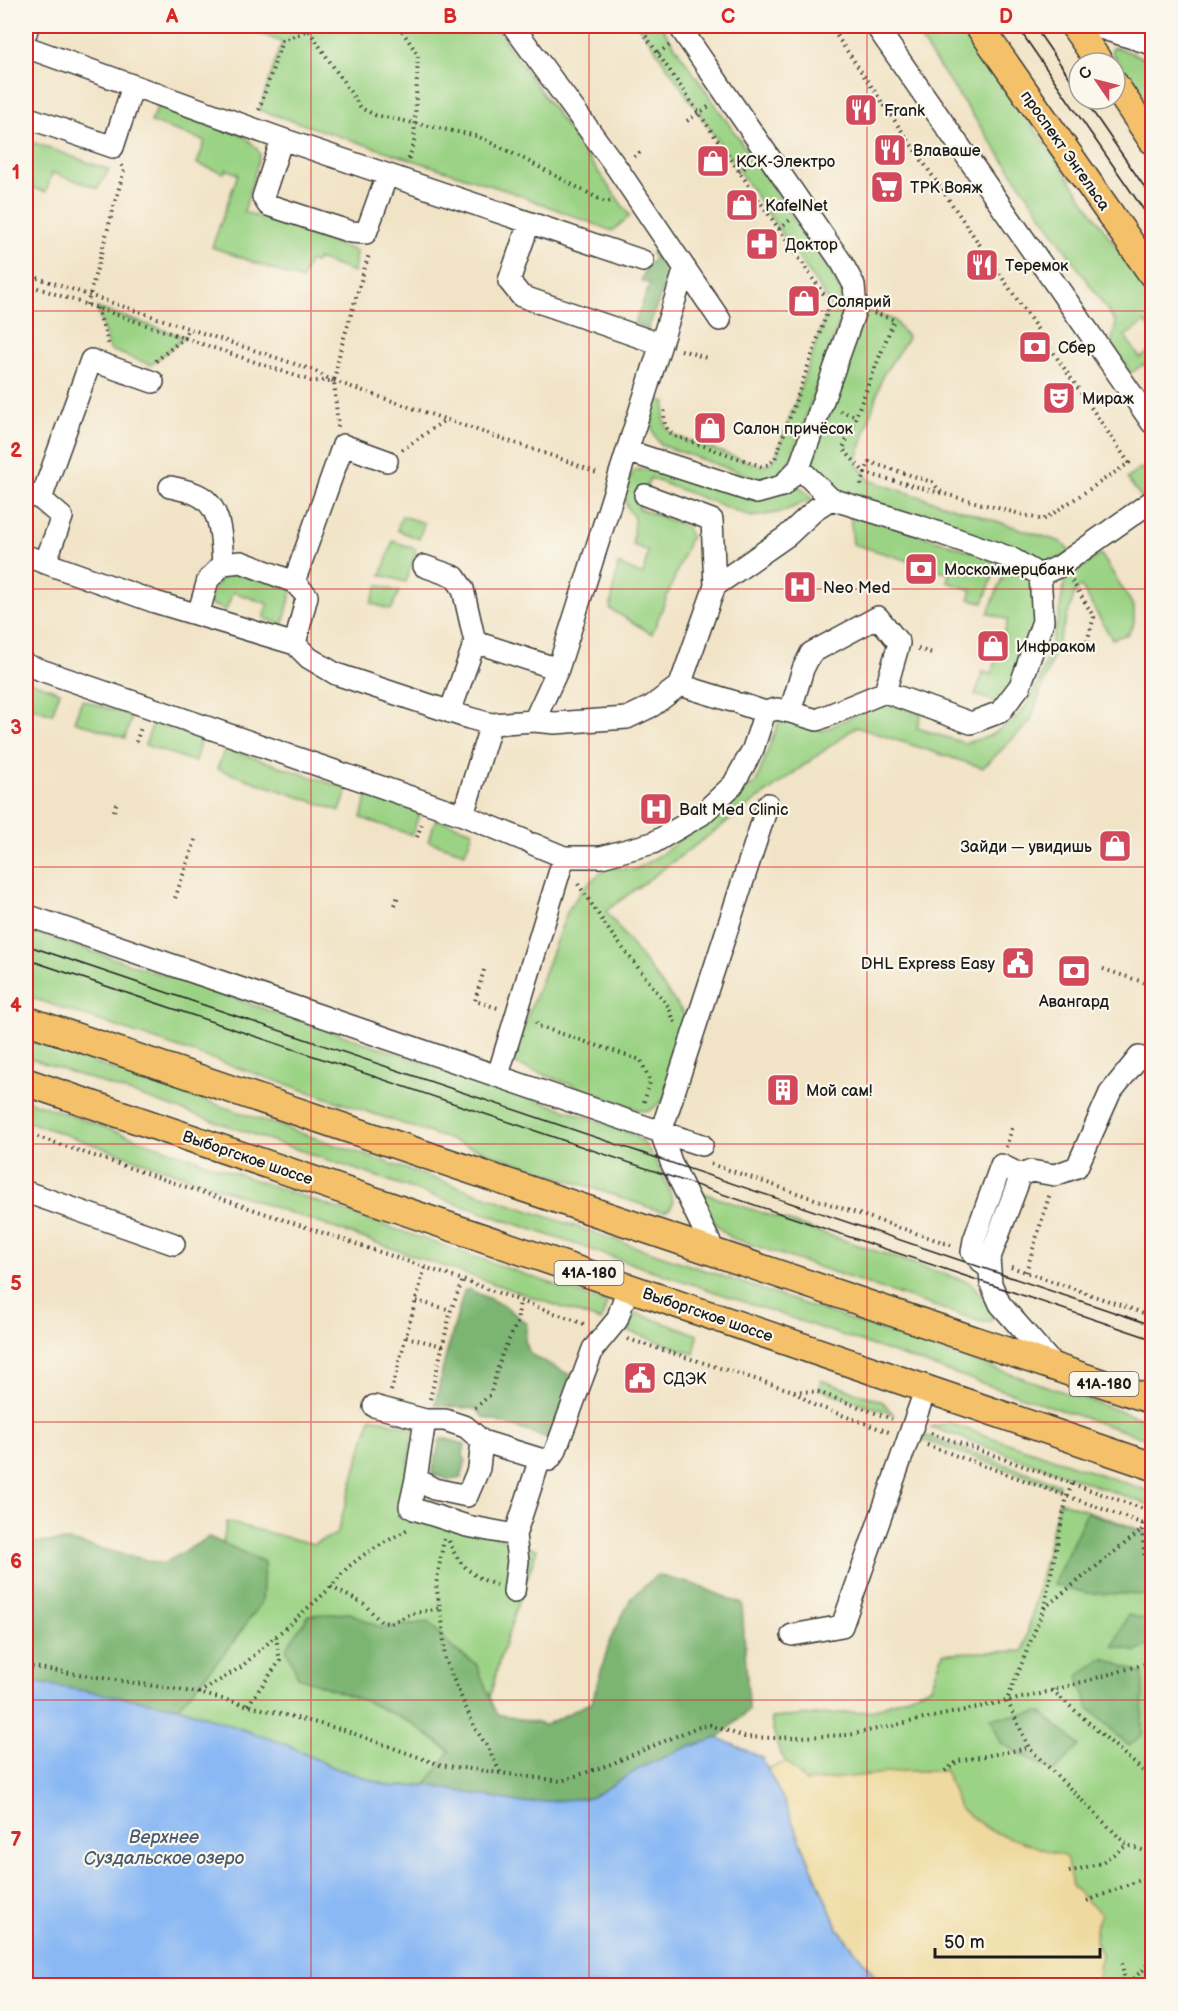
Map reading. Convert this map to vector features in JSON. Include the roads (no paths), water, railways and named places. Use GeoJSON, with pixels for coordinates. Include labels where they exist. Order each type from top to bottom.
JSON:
{"type":"FeatureCollection","features":[{"type":"Feature","properties":{"kind":"main road","name":"проспект Энгельса"},"geometry":{"type":"LineString","coordinates":[[979,26],[1152,274]]}},
{"type":"Feature","properties":{"kind":"main road"},"geometry":{"type":"LineString","coordinates":[[1074,26],[1092,51]]}},
{"type":"Feature","properties":{"kind":"main road"},"geometry":{"type":"LineString","coordinates":[[1127,103],[1152,140]]}},
{"type":"Feature","properties":{"kind":"main road","name":"41А-180"},"geometry":{"type":"LineString","coordinates":[[26,1020],[1152,1400]]}},
{"type":"Feature","properties":{"kind":"main road","name":"Выборгское шоссе"},"geometry":{"type":"LineString","coordinates":[[26,1082],[1152,1466]]}},
{"type":"Feature","properties":{"kind":"street"},"geometry":{"type":"LineString","coordinates":[[26,33],[28,26]]}},
{"type":"Feature","properties":{"kind":"street"},"geometry":{"type":"LineString","coordinates":[[513,26],[636,197],[720,320]]}},
{"type":"Feature","properties":{"kind":"street"},"geometry":{"type":"LineString","coordinates":[[876,26],[1152,423]]}},
{"type":"Feature","properties":{"kind":"street"},"geometry":{"type":"LineString","coordinates":[[1094,26],[1152,44]]}},
{"type":"Feature","properties":{"kind":"street"},"geometry":{"type":"LineString","coordinates":[[627,451],[757,493],[782,486],[799,468],[856,308],[854,285],[842,263],[676,34]]}},
{"type":"Feature","properties":{"kind":"street"},"geometry":{"type":"LineString","coordinates":[[26,47],[282,139],[643,261]]}},
{"type":"Feature","properties":{"kind":"street"},"geometry":{"type":"LineString","coordinates":[[26,117],[113,147],[133,86]]}},
{"type":"Feature","properties":{"kind":"street"},"geometry":{"type":"LineString","coordinates":[[282,139],[263,197],[268,204],[351,232],[366,233],[395,177]]}},
{"type":"Feature","properties":{"kind":"street"},"geometry":{"type":"LineString","coordinates":[[529,223],[508,281],[520,296],[667,346]]}},
{"type":"Feature","properties":{"kind":"street"},"geometry":{"type":"LineString","coordinates":[[534,721],[558,669],[627,451],[667,346],[685,268]]}},
{"type":"Feature","properties":{"kind":"street"},"geometry":{"type":"LineString","coordinates":[[145,379],[91,360],[33,496],[62,517],[35,560],[155,602],[295,644],[309,658],[336,674],[491,724],[534,721],[555,723],[627,718],[652,706],[680,685],[716,586],[712,520],[645,495]]}},
{"type":"Feature","properties":{"kind":"street"},"geometry":{"type":"LineString","coordinates":[[294,582],[343,445],[387,461]]}},
{"type":"Feature","properties":{"kind":"street"},"geometry":{"type":"LineString","coordinates":[[799,468],[831,499],[1011,558],[1040,575]]}},
{"type":"Feature","properties":{"kind":"street"},"geometry":{"type":"LineString","coordinates":[[170,487],[199,495],[211,505],[218,521],[224,564]]}},
{"type":"Feature","properties":{"kind":"street"},"geometry":{"type":"LineString","coordinates":[[716,586],[787,536],[817,508],[831,499]]}},
{"type":"Feature","properties":{"kind":"street"},"geometry":{"type":"LineString","coordinates":[[1040,575],[1060,566],[1152,501]]}},
{"type":"Feature","properties":{"kind":"street"},"geometry":{"type":"LineString","coordinates":[[198,615],[208,580],[224,564],[241,562],[294,582],[307,596],[295,644]]}},
{"type":"Feature","properties":{"kind":"street"},"geometry":{"type":"LineString","coordinates":[[424,566],[455,578],[459,583],[463,589],[475,642],[450,712]]}},
{"type":"Feature","properties":{"kind":"street"},"geometry":{"type":"LineString","coordinates":[[680,685],[765,712],[777,709],[817,720],[885,692],[970,723],[999,712],[1020,686],[1043,621],[1040,575]]}},
{"type":"Feature","properties":{"kind":"street"},"geometry":{"type":"LineString","coordinates":[[790,712],[803,669],[811,653],[878,618],[899,643],[885,692]]}},
{"type":"Feature","properties":{"kind":"street"},"geometry":{"type":"LineString","coordinates":[[475,642],[558,669]]}},
{"type":"Feature","properties":{"kind":"street"},"geometry":{"type":"LineString","coordinates":[[26,665],[463,815],[564,857],[601,857],[653,843],[701,815],[733,785],[753,749],[765,712]]}},
{"type":"Feature","properties":{"kind":"street"},"geometry":{"type":"LineString","coordinates":[[463,815],[468,775],[491,724]]}},
{"type":"Feature","properties":{"kind":"street"},"geometry":{"type":"LineString","coordinates":[[714,1251],[664,1140],[768,804]]}},
{"type":"Feature","properties":{"kind":"street"},"geometry":{"type":"LineString","coordinates":[[498,1075],[564,857]]}},
{"type":"Feature","properties":{"kind":"street"},"geometry":{"type":"LineString","coordinates":[[26,915],[498,1075],[664,1140],[702,1145]]}},
{"type":"Feature","properties":{"kind":"street"},"geometry":{"type":"LineString","coordinates":[[1055,1368],[1000,1304],[974,1240],[1000,1165],[1021,1175],[1031,1172],[1055,1175],[1077,1167],[1110,1093],[1139,1057]]}},
{"type":"Feature","properties":{"kind":"street"},"geometry":{"type":"LineString","coordinates":[[984,1261],[1021,1175]]}},
{"type":"Feature","properties":{"kind":"street"},"geometry":{"type":"LineString","coordinates":[[26,1192],[174,1244]]}},
{"type":"Feature","properties":{"kind":"street"},"geometry":{"type":"LineString","coordinates":[[380,1408],[427,1412],[462,1426],[482,1441],[549,1460],[555,1452],[592,1349],[617,1320],[628,1287]]}},
{"type":"Feature","properties":{"kind":"street"},"geometry":{"type":"LineString","coordinates":[[792,1635],[842,1626],[926,1388]]}},
{"type":"Feature","properties":{"kind":"street"},"geometry":{"type":"LineString","coordinates":[[427,1412],[410,1506],[459,1524],[515,1535]]}},
{"type":"Feature","properties":{"kind":"street"},"geometry":{"type":"LineString","coordinates":[[459,1524],[466,1496],[479,1468],[482,1441]]}},
{"type":"Feature","properties":{"kind":"street"},"geometry":{"type":"LineString","coordinates":[[514,1592],[518,1561],[515,1535],[540,1459]]}},
{"type":"Feature","properties":{"kind":"street"},"geometry":{"type":"LineString","coordinates":[[416,1479],[434,1489],[466,1496]]}},
{"type":"Feature","properties":{"kind":"water","name":"Верхнее Суздальское озеро"},"geometry":{"type":"Polygon","coordinates":[[[26,1681],[178,1707],[287,1745],[332,1767],[393,1787],[426,1785],[523,1803],[591,1798],[642,1767],[683,1749],[718,1738],[761,1757],[782,1797],[838,1929],[882,1985],[26,1985],[26,1681]]]}},
{"type":"Feature","properties":{"kind":"tram line"},"geometry":{"type":"LineString","coordinates":[[1017,26],[1152,222]]}},
{"type":"Feature","properties":{"kind":"tram line"},"geometry":{"type":"LineString","coordinates":[[1034,26],[1067,74]]}},
{"type":"Feature","properties":{"kind":"tram line"},"geometry":{"type":"LineString","coordinates":[[1092,111],[1152,198]]}},
{"type":"Feature","properties":{"kind":"tram line"},"geometry":{"type":"LineString","coordinates":[[26,945],[1152,1325]]}},
{"type":"Feature","properties":{"kind":"tram line"},"geometry":{"type":"LineString","coordinates":[[26,959],[1152,1339]]}},
{"type":"Feature","properties":{"kind":"place","name":"Frank"},"geometry":{"type":"Point","coordinates":[861,110]}},
{"type":"Feature","properties":{"kind":"place","name":"Влаваше"},"geometry":{"type":"Point","coordinates":[890,150]}},
{"type":"Feature","properties":{"kind":"place","name":"КСК-Электро"},"geometry":{"type":"Point","coordinates":[713,161]}},
{"type":"Feature","properties":{"kind":"place","name":"ТРК Вояж"},"geometry":{"type":"Point","coordinates":[887,187]}},
{"type":"Feature","properties":{"kind":"place","name":"KafelNet"},"geometry":{"type":"Point","coordinates":[742,205]}},
{"type":"Feature","properties":{"kind":"place","name":"Доктор"},"geometry":{"type":"Point","coordinates":[762,244]}},
{"type":"Feature","properties":{"kind":"place","name":"Теремок"},"geometry":{"type":"Point","coordinates":[982,265]}},
{"type":"Feature","properties":{"kind":"place","name":"Солярий"},"geometry":{"type":"Point","coordinates":[804,301]}},
{"type":"Feature","properties":{"kind":"place","name":"Сбер"},"geometry":{"type":"Point","coordinates":[1035,347]}},
{"type":"Feature","properties":{"kind":"place","name":"Мираж"},"geometry":{"type":"Point","coordinates":[1059,398]}},
{"type":"Feature","properties":{"kind":"place","name":"Салон причёсок"},"geometry":{"type":"Point","coordinates":[710,428]}},
{"type":"Feature","properties":{"kind":"place","name":"Москоммерцбанк"},"geometry":{"type":"Point","coordinates":[921,569]}},
{"type":"Feature","properties":{"kind":"place","name":"Neo Med"},"geometry":{"type":"Point","coordinates":[800,587]}},
{"type":"Feature","properties":{"kind":"place","name":"Инфраком"},"geometry":{"type":"Point","coordinates":[993,646]}},
{"type":"Feature","properties":{"kind":"place","name":"Balt Med Clinic"},"geometry":{"type":"Point","coordinates":[656,809]}},
{"type":"Feature","properties":{"kind":"place","name":"Зайди — увидишь"},"geometry":{"type":"Point","coordinates":[1115,846]}},
{"type":"Feature","properties":{"kind":"place","name":"DHL Express Easy"},"geometry":{"type":"Point","coordinates":[1018,963]}},
{"type":"Feature","properties":{"kind":"place","name":"Авангард"},"geometry":{"type":"Point","coordinates":[1074,971]}},
{"type":"Feature","properties":{"kind":"place","name":"Мой сам!"},"geometry":{"type":"Point","coordinates":[783,1090]}},
{"type":"Feature","properties":{"kind":"place","name":"СДЭК"},"geometry":{"type":"Point","coordinates":[640,1378]}}]}
